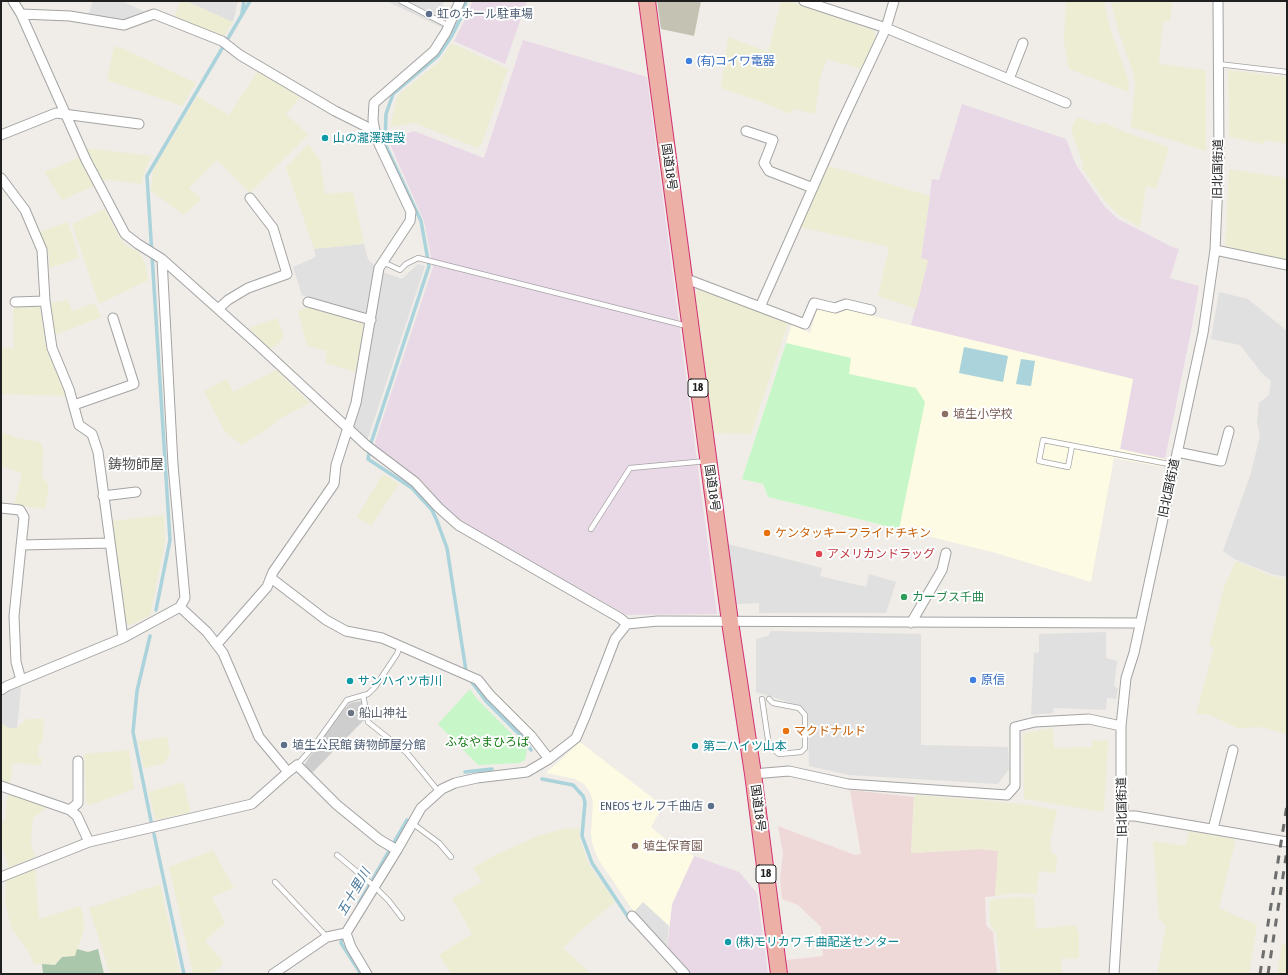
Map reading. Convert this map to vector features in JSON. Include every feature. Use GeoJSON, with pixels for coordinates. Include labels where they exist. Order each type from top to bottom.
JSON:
{"type":"FeatureCollection","features":[{"type":"Feature","properties":{"kind":"highway","name":"国道18号"},"geometry":{"type":"LineString","coordinates":[[647,1],[708,461],[753,774],[779,974]]}},
{"type":"Feature","properties":{"kind":"street"},"geometry":{"type":"LineString","coordinates":[[13,1],[21,14],[86,160],[125,234],[147,250],[160,257],[366,445],[415,482],[438,507],[458,525],[620,618],[627,624]]}},
{"type":"Feature","properties":{"kind":"street"},"geometry":{"type":"LineString","coordinates":[[217,644],[267,587],[271,578],[334,484],[336,465],[356,403],[380,268],[410,221],[411,212],[379,144],[372,120],[374,103],[434,51],[449,26],[460,1]]}},
{"type":"Feature","properties":{"kind":"street"},"geometry":{"type":"LineString","coordinates":[[804,1],[886,28],[1066,103]]}},
{"type":"Feature","properties":{"kind":"street"},"geometry":{"type":"LineString","coordinates":[[760,307],[886,28],[894,1]]}},
{"type":"Feature","properties":{"kind":"street","name":"旧北国街道"},"geometry":{"type":"LineString","coordinates":[[1114,974],[1124,816],[1121,783],[1121,726],[1126,678],[1134,652],[1203,333],[1215,250],[1219,158],[1218,1]]}},
{"type":"Feature","properties":{"kind":"street"},"geometry":{"type":"LineString","coordinates":[[21,14],[70,16],[124,25],[154,14],[225,43],[240,55],[336,111],[375,131]]}},
{"type":"Feature","properties":{"kind":"street"},"geometry":{"type":"LineString","coordinates":[[1009,79],[1023,43]]}},
{"type":"Feature","properties":{"kind":"street"},"geometry":{"type":"LineString","coordinates":[[1,135],[56,113],[139,124]]}},
{"type":"Feature","properties":{"kind":"street"},"geometry":{"type":"LineString","coordinates":[[746,131],[773,140],[764,163],[770,171],[813,188]]}},
{"type":"Feature","properties":{"kind":"street"},"geometry":{"type":"LineString","coordinates":[[1,178],[25,210],[42,250],[45,301],[52,348],[69,389],[79,424],[92,434],[98,452],[109,543],[123,638]]}},
{"type":"Feature","properties":{"kind":"street"},"geometry":{"type":"LineString","coordinates":[[218,309],[228,300],[248,288],[287,274],[273,228],[250,198]]}},
{"type":"Feature","properties":{"kind":"street"},"geometry":{"type":"LineString","coordinates":[[1215,250],[1287,265]]}},
{"type":"Feature","properties":{"kind":"street"},"geometry":{"type":"LineString","coordinates":[[1,690],[21,680],[123,638],[180,607],[185,598],[173,465],[160,257]]}},
{"type":"Feature","properties":{"kind":"street"},"geometry":{"type":"LineString","coordinates":[[684,278],[805,324],[814,303],[835,308],[846,304],[871,310]]}},
{"type":"Feature","properties":{"kind":"street"},"geometry":{"type":"LineString","coordinates":[[15,302],[45,301]]}},
{"type":"Feature","properties":{"kind":"street"},"geometry":{"type":"LineString","coordinates":[[308,302],[371,320]]}},
{"type":"Feature","properties":{"kind":"street"},"geometry":{"type":"LineString","coordinates":[[74,405],[134,384],[113,318]]}},
{"type":"Feature","properties":{"kind":"street"},"geometry":{"type":"LineString","coordinates":[[1177,452],[1221,461],[1229,431]]}},
{"type":"Feature","properties":{"kind":"street"},"geometry":{"type":"LineString","coordinates":[[103,496],[136,492]]}},
{"type":"Feature","properties":{"kind":"street"},"geometry":{"type":"LineString","coordinates":[[1,508],[20,510],[24,517],[14,616],[16,662],[21,680]]}},
{"type":"Feature","properties":{"kind":"street"},"geometry":{"type":"LineString","coordinates":[[21,544],[109,543]]}},
{"type":"Feature","properties":{"kind":"street"},"geometry":{"type":"LineString","coordinates":[[911,623],[942,570],[946,553]]}},
{"type":"Feature","properties":{"kind":"street"},"geometry":{"type":"LineString","coordinates":[[271,578],[320,616],[339,628],[346,631],[382,638],[478,680],[490,696],[532,737],[549,759]]}},
{"type":"Feature","properties":{"kind":"street"},"geometry":{"type":"LineString","coordinates":[[180,607],[208,632],[223,653],[259,737],[288,772]]}},
{"type":"Feature","properties":{"kind":"street"},"geometry":{"type":"LineString","coordinates":[[273,974],[326,937],[346,933],[374,886],[398,850],[420,808],[439,792],[455,783],[477,778],[527,772],[549,759],[576,738],[586,717],[615,639],[627,624],[658,621],[1140,623]]}},
{"type":"Feature","properties":{"kind":"street"},"geometry":{"type":"LineString","coordinates":[[753,774],[789,771],[848,784],[1007,795],[1016,786],[1015,727],[1035,722],[1089,719],[1121,726]]}},
{"type":"Feature","properties":{"kind":"street"},"geometry":{"type":"LineString","coordinates":[[1213,829],[1233,750]]}},
{"type":"Feature","properties":{"kind":"street"},"geometry":{"type":"LineString","coordinates":[[70,810],[78,803],[78,761]]}},
{"type":"Feature","properties":{"kind":"street"},"geometry":{"type":"LineString","coordinates":[[1,877],[89,842],[252,804],[288,772],[297,766],[338,805],[380,840],[398,850]]}},
{"type":"Feature","properties":{"kind":"street"},"geometry":{"type":"LineString","coordinates":[[1,786],[70,810],[77,816],[89,842]]}},
{"type":"Feature","properties":{"kind":"street"},"geometry":{"type":"LineString","coordinates":[[1124,816],[1135,816],[1287,842]]}},
{"type":"Feature","properties":{"kind":"street"},"geometry":{"type":"LineString","coordinates":[[632,916],[685,974]]}},
{"type":"Feature","properties":{"kind":"street"},"geometry":{"type":"LineString","coordinates":[[346,933],[355,955],[367,974]]}},
{"type":"Feature","properties":{"kind":"lane"},"geometry":{"type":"LineString","coordinates":[[401,1],[449,26]]}},
{"type":"Feature","properties":{"kind":"lane"},"geometry":{"type":"LineString","coordinates":[[1218,64],[1287,72]]}},
{"type":"Feature","properties":{"kind":"lane"},"geometry":{"type":"LineString","coordinates":[[383,262],[400,270],[406,264],[418,258],[690,326]]}},
{"type":"Feature","properties":{"kind":"lane"},"geometry":{"type":"LineString","coordinates":[[1072,446],[1068,467],[1039,461],[1043,440],[1174,465]]}},
{"type":"Feature","properties":{"kind":"lane"},"geometry":{"type":"LineString","coordinates":[[591,529],[630,468],[708,461]]}},
{"type":"Feature","properties":{"kind":"lane"},"geometry":{"type":"LineString","coordinates":[[297,766],[314,746],[347,700],[363,695],[375,687],[397,654],[400,646]]}},
{"type":"Feature","properties":{"kind":"lane"},"geometry":{"type":"LineString","coordinates":[[363,695],[368,722],[407,753],[439,792]]}},
{"type":"Feature","properties":{"kind":"lane"},"geometry":{"type":"LineString","coordinates":[[762,698],[769,746],[779,754],[801,752],[805,748],[805,715],[799,708],[773,703],[769,699]]}},
{"type":"Feature","properties":{"kind":"lane"},"geometry":{"type":"LineString","coordinates":[[412,823],[439,843],[452,857]]}},
{"type":"Feature","properties":{"kind":"lane"},"geometry":{"type":"LineString","coordinates":[[337,855],[374,886],[389,901],[402,918]]}},
{"type":"Feature","properties":{"kind":"lane"},"geometry":{"type":"LineString","coordinates":[[275,882],[326,937]]}},
{"type":"Feature","properties":{"kind":"shaded area"},"geometry":{"type":"Polygon","coordinates":[[[93,1],[122,1],[145,12],[124,20],[88,15],[93,1]]]}},
{"type":"Feature","properties":{"kind":"shaded area"},"geometry":{"type":"Polygon","coordinates":[[[186,1],[238,1],[233,22],[186,1]]]}},
{"type":"Feature","properties":{"kind":"shaded area","name":"虹のホール駐車場"},"geometry":{"type":"Polygon","coordinates":[[[386,1],[444,1],[441,12],[448,15],[441,27],[386,1]]]}},
{"type":"Feature","properties":{"kind":"shaded area"},"geometry":{"type":"Polygon","coordinates":[[[472,1],[527,1],[505,64],[454,41],[469,11],[472,1]]]}},
{"type":"Feature","properties":{"kind":"shaded area"},"geometry":{"type":"Polygon","coordinates":[[[657,1],[701,1],[694,36],[661,29],[657,1]]]}},
{"type":"Feature","properties":{"kind":"shaded area"},"geometry":{"type":"Polygon","coordinates":[[[523,40],[647,77],[717,614],[627,615],[462,522],[444,506],[419,478],[374,445],[433,267],[424,221],[388,140],[414,131],[484,158],[523,40]]]}},
{"type":"Feature","properties":{"kind":"shaded area"},"geometry":{"type":"Polygon","coordinates":[[[962,104],[1066,139],[1076,165],[1105,207],[1118,219],[1170,246],[1179,249],[1170,278],[1199,286],[1165,459],[1120,449],[1133,379],[911,325],[928,261],[921,258],[932,179],[939,180],[962,104]]]}},
{"type":"Feature","properties":{"kind":"shaded area"},"geometry":{"type":"Polygon","coordinates":[[[364,244],[368,259],[377,268],[369,310],[362,314],[302,295],[293,267],[316,257],[314,249],[364,244]]]}},
{"type":"Feature","properties":{"kind":"shaded area"},"geometry":{"type":"Polygon","coordinates":[[[418,264],[425,266],[367,441],[354,428],[353,424],[363,391],[383,272],[402,279],[418,264]]]}},
{"type":"Feature","properties":{"kind":"shaded area"},"geometry":{"type":"Polygon","coordinates":[[[1219,292],[1248,299],[1287,331],[1287,577],[1272,574],[1234,559],[1223,551],[1251,473],[1260,435],[1257,423],[1259,403],[1269,395],[1271,381],[1261,372],[1240,345],[1211,339],[1219,292]]]}},
{"type":"Feature","properties":{"kind":"shaded area","name":"埴生小学校"},"geometry":{"type":"Polygon","coordinates":[[[823,309],[836,312],[848,310],[1133,379],[1120,449],[1165,459],[1163,467],[1114,458],[1091,582],[996,553],[768,497],[763,484],[742,479],[792,324],[810,333],[817,310],[823,309]]]}},
{"type":"Feature","properties":{"kind":"shaded area"},"geometry":{"type":"Polygon","coordinates":[[[728,544],[822,568],[820,576],[866,587],[869,574],[896,582],[886,613],[759,613],[759,603],[737,604],[728,544]]]}},
{"type":"Feature","properties":{"kind":"shaded area"},"geometry":{"type":"Polygon","coordinates":[[[771,631],[921,634],[921,745],[1008,747],[1009,769],[998,784],[849,775],[809,766],[808,713],[801,706],[756,692],[756,639],[768,636],[771,631]]]}},
{"type":"Feature","properties":{"kind":"shaded area"},"geometry":{"type":"Polygon","coordinates":[[[1106,632],[1106,658],[1117,661],[1114,687],[1118,688],[1116,699],[1107,698],[1106,710],[1054,708],[1053,713],[1031,715],[1034,653],[1039,652],[1039,634],[1106,632]]]}},
{"type":"Feature","properties":{"kind":"shaded area"},"geometry":{"type":"Polygon","coordinates":[[[21,687],[17,728],[9,728],[1,723],[1,697],[8,691],[21,687]]]}},
{"type":"Feature","properties":{"kind":"shaded area"},"geometry":{"type":"Polygon","coordinates":[[[362,701],[364,720],[311,774],[305,769],[304,765],[340,714],[350,703],[362,701]]]}},
{"type":"Feature","properties":{"kind":"shaded area","name":"埴生保育園"},"geometry":{"type":"Polygon","coordinates":[[[580,742],[663,806],[651,827],[668,841],[694,856],[672,904],[667,948],[634,912],[598,859],[592,843],[591,833],[593,802],[590,792],[584,784],[575,779],[546,773],[580,742]]]}},
{"type":"Feature","properties":{"kind":"shaded area"},"geometry":{"type":"Polygon","coordinates":[[[850,790],[914,797],[911,853],[981,849],[999,851],[995,896],[985,897],[986,925],[993,932],[997,974],[788,974],[786,960],[823,956],[821,927],[798,905],[782,899],[780,878],[783,853],[778,826],[855,855],[861,854],[850,790]]]}},
{"type":"Feature","properties":{"kind":"shaded area"},"geometry":{"type":"Polygon","coordinates":[[[694,856],[739,872],[757,893],[768,974],[689,974],[681,961],[677,960],[667,948],[672,904],[694,856]]]}},
{"type":"Feature","properties":{"kind":"shaded area"},"geometry":{"type":"Polygon","coordinates":[[[643,902],[669,926],[667,948],[634,912],[643,902]]]}},
{"type":"Feature","properties":{"kind":"green space"},"geometry":{"type":"Polygon","coordinates":[[[181,1],[186,1],[233,22],[224,36],[174,17],[181,1]]]}},
{"type":"Feature","properties":{"kind":"green space"},"geometry":{"type":"Polygon","coordinates":[[[781,1],[788,1],[873,30],[876,37],[861,69],[827,59],[820,78],[815,114],[793,109],[790,114],[762,102],[721,88],[728,37],[768,52],[781,1]]]}},
{"type":"Feature","properties":{"kind":"green space"},"geometry":{"type":"Polygon","coordinates":[[[1066,1],[1104,1],[1110,28],[1129,82],[1128,92],[1069,69],[1064,42],[1066,1]]]}},
{"type":"Feature","properties":{"kind":"green space"},"geometry":{"type":"Polygon","coordinates":[[[1111,1],[1172,1],[1170,21],[1163,21],[1159,64],[1206,70],[1206,151],[1131,127],[1135,84],[1134,75],[1118,30],[1111,1]]]}},
{"type":"Feature","properties":{"kind":"green space"},"geometry":{"type":"Polygon","coordinates":[[[451,43],[508,69],[482,143],[477,148],[415,123],[390,127],[397,96],[440,61],[451,43]]]}},
{"type":"Feature","properties":{"kind":"green space"},"geometry":{"type":"Polygon","coordinates":[[[114,46],[124,49],[196,83],[182,106],[107,80],[114,46]]]}},
{"type":"Feature","properties":{"kind":"green space"},"geometry":{"type":"Polygon","coordinates":[[[1228,70],[1287,77],[1287,144],[1265,140],[1264,144],[1229,137],[1228,70]]]}},
{"type":"Feature","properties":{"kind":"green space"},"geometry":{"type":"Polygon","coordinates":[[[258,71],[300,97],[286,114],[308,135],[250,193],[217,160],[189,188],[201,199],[184,215],[151,191],[153,170],[197,96],[229,115],[258,71]]]}},
{"type":"Feature","properties":{"kind":"green space"},"geometry":{"type":"Polygon","coordinates":[[[1078,117],[1100,125],[1102,122],[1130,134],[1169,147],[1156,189],[1146,186],[1140,227],[1120,216],[1106,202],[1081,167],[1083,165],[1071,129],[1078,117]]]}},
{"type":"Feature","properties":{"kind":"green space"},"geometry":{"type":"Polygon","coordinates":[[[308,144],[320,160],[325,194],[353,192],[364,244],[314,249],[286,167],[308,144]]]}},
{"type":"Feature","properties":{"kind":"green space"},"geometry":{"type":"Polygon","coordinates":[[[86,148],[152,156],[145,169],[142,184],[102,179],[86,148]]]}},
{"type":"Feature","properties":{"kind":"green space"},"geometry":{"type":"Polygon","coordinates":[[[80,157],[94,186],[62,200],[44,172],[80,157]]]}},
{"type":"Feature","properties":{"kind":"green space"},"geometry":{"type":"Polygon","coordinates":[[[828,166],[930,196],[921,258],[928,260],[916,309],[878,296],[889,247],[800,227],[828,166]]]}},
{"type":"Feature","properties":{"kind":"green space"},"geometry":{"type":"Polygon","coordinates":[[[1229,169],[1287,178],[1287,261],[1225,248],[1229,169]]]}},
{"type":"Feature","properties":{"kind":"green space"},"geometry":{"type":"Polygon","coordinates":[[[105,209],[120,238],[127,246],[140,253],[146,266],[148,280],[99,304],[72,224],[105,209]]]}},
{"type":"Feature","properties":{"kind":"green space"},"geometry":{"type":"Polygon","coordinates":[[[68,222],[79,258],[49,268],[49,254],[39,232],[68,222]]]}},
{"type":"Feature","properties":{"kind":"green space"},"geometry":{"type":"Polygon","coordinates":[[[698,289],[789,321],[751,434],[713,433],[694,297],[698,289]]]}},
{"type":"Feature","properties":{"kind":"green space"},"geometry":{"type":"Polygon","coordinates":[[[68,300],[72,311],[95,303],[101,317],[55,335],[50,303],[68,300]]]}},
{"type":"Feature","properties":{"kind":"green space"},"geometry":{"type":"Polygon","coordinates":[[[36,304],[40,307],[47,350],[66,396],[1,394],[1,348],[14,348],[13,306],[36,304]]]}},
{"type":"Feature","properties":{"kind":"green space"},"geometry":{"type":"Polygon","coordinates":[[[308,307],[367,325],[360,373],[325,363],[327,351],[307,346],[298,311],[308,307]]]}},
{"type":"Feature","properties":{"kind":"green space"},"geometry":{"type":"Polygon","coordinates":[[[277,318],[284,336],[277,345],[270,349],[249,328],[277,318]]]}},
{"type":"Feature","properties":{"kind":"green space"},"geometry":{"type":"Polygon","coordinates":[[[786,343],[851,358],[849,374],[916,388],[925,402],[899,529],[768,497],[763,484],[742,479],[786,343]]]}},
{"type":"Feature","properties":{"kind":"green space"},"geometry":{"type":"Polygon","coordinates":[[[276,370],[310,403],[279,419],[273,425],[242,445],[225,432],[204,391],[227,379],[233,392],[276,370]]]}},
{"type":"Feature","properties":{"kind":"green space"},"geometry":{"type":"Polygon","coordinates":[[[1,432],[18,438],[40,442],[43,448],[42,477],[49,486],[45,509],[14,505],[22,473],[1,466],[1,432]]]}},
{"type":"Feature","properties":{"kind":"green space"},"geometry":{"type":"Polygon","coordinates":[[[383,474],[399,484],[371,526],[357,517],[383,474]]]}},
{"type":"Feature","properties":{"kind":"green space"},"geometry":{"type":"Polygon","coordinates":[[[164,515],[165,542],[150,616],[130,625],[125,623],[112,521],[164,515]]]}},
{"type":"Feature","properties":{"kind":"green space"},"geometry":{"type":"Polygon","coordinates":[[[1236,561],[1272,576],[1287,579],[1287,734],[1261,727],[1238,728],[1207,714],[1196,714],[1214,647],[1209,646],[1224,587],[1236,561]]]}},
{"type":"Feature","properties":{"kind":"green space","name":"ふなやまひろば"},"geometry":{"type":"Polygon","coordinates":[[[470,689],[477,699],[527,749],[525,760],[519,763],[478,765],[438,724],[470,689]]]}},
{"type":"Feature","properties":{"kind":"green space"},"geometry":{"type":"Polygon","coordinates":[[[26,719],[44,719],[42,743],[39,743],[38,758],[42,758],[41,765],[13,763],[10,785],[1,782],[1,723],[9,728],[17,728],[26,719]]]}},
{"type":"Feature","properties":{"kind":"green space"},"geometry":{"type":"Polygon","coordinates":[[[1053,728],[1054,748],[1092,747],[1092,740],[1108,741],[1104,812],[1024,799],[1023,733],[1053,728]]]}},
{"type":"Feature","properties":{"kind":"green space"},"geometry":{"type":"Polygon","coordinates":[[[167,737],[170,752],[165,763],[144,768],[138,741],[167,737]]]}},
{"type":"Feature","properties":{"kind":"green space"},"geometry":{"type":"Polygon","coordinates":[[[129,750],[134,789],[90,805],[86,803],[84,754],[129,750]]]}},
{"type":"Feature","properties":{"kind":"green space"},"geometry":{"type":"Polygon","coordinates":[[[183,782],[190,809],[189,813],[155,820],[149,792],[183,782]]]}},
{"type":"Feature","properties":{"kind":"green space"},"geometry":{"type":"Polygon","coordinates":[[[8,793],[48,806],[33,818],[31,842],[35,857],[9,868],[1,840],[1,825],[5,819],[8,793]]]}},
{"type":"Feature","properties":{"kind":"green space"},"geometry":{"type":"Polygon","coordinates":[[[917,795],[1024,804],[1057,810],[1050,843],[1052,854],[1057,855],[1056,873],[1039,871],[1037,894],[1013,893],[995,896],[998,851],[981,849],[911,853],[914,797],[917,795]]]}},
{"type":"Feature","properties":{"kind":"green space"},"geometry":{"type":"Polygon","coordinates":[[[566,828],[580,829],[579,836],[588,863],[615,902],[579,932],[563,948],[591,974],[452,974],[439,955],[472,934],[452,898],[482,882],[473,868],[497,854],[538,836],[566,828]]]}},
{"type":"Feature","properties":{"kind":"green space"},"geometry":{"type":"Polygon","coordinates":[[[1189,831],[1234,839],[1235,842],[1219,908],[1257,925],[1249,974],[1157,974],[1166,926],[1159,919],[1153,841],[1186,846],[1189,831]]]}},
{"type":"Feature","properties":{"kind":"green space"},"geometry":{"type":"Polygon","coordinates":[[[213,850],[234,888],[212,897],[225,923],[205,941],[224,963],[212,974],[193,974],[169,867],[213,850]]]}},
{"type":"Feature","properties":{"kind":"green space"},"geometry":{"type":"Polygon","coordinates":[[[35,867],[39,919],[80,906],[83,914],[84,929],[75,956],[62,957],[56,965],[34,964],[29,953],[11,928],[5,901],[6,881],[35,867]]]}},
{"type":"Feature","properties":{"kind":"green space"},"geometry":{"type":"Polygon","coordinates":[[[160,884],[180,974],[110,974],[89,908],[160,884]]]}},
{"type":"Feature","properties":{"kind":"green space"},"geometry":{"type":"Polygon","coordinates":[[[1016,897],[1034,898],[1036,929],[1076,925],[1079,935],[1079,958],[1061,959],[1062,974],[1001,974],[996,932],[990,925],[990,900],[1016,897]]]}},
{"type":"Feature","properties":{"kind":"green space"},"geometry":{"type":"Polygon","coordinates":[[[1282,944],[1287,945],[1287,974],[1277,974],[1282,944]]]}},
{"type":"Feature","properties":{"kind":"green space"},"geometry":{"type":"Polygon","coordinates":[[[77,949],[88,952],[98,949],[104,974],[43,974],[42,964],[55,965],[62,957],[75,956],[77,949]]]}},
{"type":"Feature","properties":{"kind":"water"},"geometry":{"type":"Polygon","coordinates":[[[964,347],[1008,356],[1003,382],[959,373],[964,347]]]}},
{"type":"Feature","properties":{"kind":"water"},"geometry":{"type":"Polygon","coordinates":[[[1021,359],[1035,361],[1031,386],[1016,384],[1021,359]]]}},
{"type":"Feature","properties":{"kind":"waterway"},"geometry":{"type":"LineString","coordinates":[[242,13],[244,1]]}},
{"type":"Feature","properties":{"kind":"waterway"},"geometry":{"type":"LineString","coordinates":[[156,610],[170,540],[147,176],[250,1]]}},
{"type":"Feature","properties":{"kind":"waterway"},"geometry":{"type":"LineString","coordinates":[[466,1],[463,14],[451,37],[438,56],[393,94],[386,114],[385,144],[421,221],[429,266],[371,443],[368,459],[412,488],[432,510],[447,548],[466,671],[471,681],[486,701],[525,740],[531,750]]}},
{"type":"Feature","properties":{"kind":"waterway"},"geometry":{"type":"LineString","coordinates":[[150,636],[137,691],[133,732],[151,821]]}},
{"type":"Feature","properties":{"kind":"waterway","name":"五十里川"},"geometry":{"type":"LineString","coordinates":[[465,772],[492,769]]}},
{"type":"Feature","properties":{"kind":"waterway"},"geometry":{"type":"LineString","coordinates":[[542,779],[573,785],[583,796],[585,802],[582,836],[592,863],[630,920]]}},
{"type":"Feature","properties":{"kind":"waterway","name":"五十里川"},"geometry":{"type":"LineString","coordinates":[[359,903],[407,820]]}},
{"type":"Feature","properties":{"kind":"waterway"},"geometry":{"type":"LineString","coordinates":[[154,834],[184,974]]}},
{"type":"Feature","properties":{"kind":"waterway","name":"五十里川"},"geometry":{"type":"LineString","coordinates":[[343,935],[341,943],[361,974]]}},
{"type":"Feature","properties":{"kind":"railway"},"geometry":{"type":"LineString","coordinates":[[1260,974],[1287,805]]}},
{"type":"Feature","properties":{"kind":"railway"},"geometry":{"type":"LineString","coordinates":[[1268,974],[1287,850]]}},
{"type":"Feature","properties":{"kind":"place","name":"虹のホール駐車場"},"geometry":{"type":"Point","coordinates":[429,14]}},
{"type":"Feature","properties":{"kind":"place","name":"(有)コイワ電器"},"geometry":{"type":"Point","coordinates":[689,61]}},
{"type":"Feature","properties":{"kind":"place","name":"山の瀧澤建設"},"geometry":{"type":"Point","coordinates":[325,138]}},
{"type":"Feature","properties":{"kind":"place","name":"埴生小学校"},"geometry":{"type":"Point","coordinates":[945,414]}},
{"type":"Feature","properties":{"kind":"place","name":"ケンタッキーフライドチキン"},"geometry":{"type":"Point","coordinates":[767,533]}},
{"type":"Feature","properties":{"kind":"place","name":"アメリカンドラッグ"},"geometry":{"type":"Point","coordinates":[819,554]}},
{"type":"Feature","properties":{"kind":"place","name":"カーブス千曲"},"geometry":{"type":"Point","coordinates":[904,597]}},
{"type":"Feature","properties":{"kind":"place","name":"原信"},"geometry":{"type":"Point","coordinates":[973,680]}},
{"type":"Feature","properties":{"kind":"place","name":"サンハイツ市川"},"geometry":{"type":"Point","coordinates":[350,681]}},
{"type":"Feature","properties":{"kind":"place","name":"船山神社"},"geometry":{"type":"Point","coordinates":[351,713]}},
{"type":"Feature","properties":{"kind":"place","name":"マクドナルド"},"geometry":{"type":"Point","coordinates":[786,731]}},
{"type":"Feature","properties":{"kind":"place","name":"埴生公民館 鋳物師屋分館"},"geometry":{"type":"Point","coordinates":[284,745]}},
{"type":"Feature","properties":{"kind":"place","name":"第二ハイツ山本"},"geometry":{"type":"Point","coordinates":[695,746]}},
{"type":"Feature","properties":{"kind":"place","name":"ENEOS セルフ千曲店"},"geometry":{"type":"Point","coordinates":[711,806]}},
{"type":"Feature","properties":{"kind":"place","name":"埴生保育園"},"geometry":{"type":"Point","coordinates":[635,846]}},
{"type":"Feature","properties":{"kind":"place","name":"(株)モリカワ 千曲配送センター"},"geometry":{"type":"Point","coordinates":[728,942]}},
{"type":"Feature","properties":{"kind":"district","name":"鋳物師屋"},"geometry":{"type":"Point","coordinates":[136,465]}}]}
